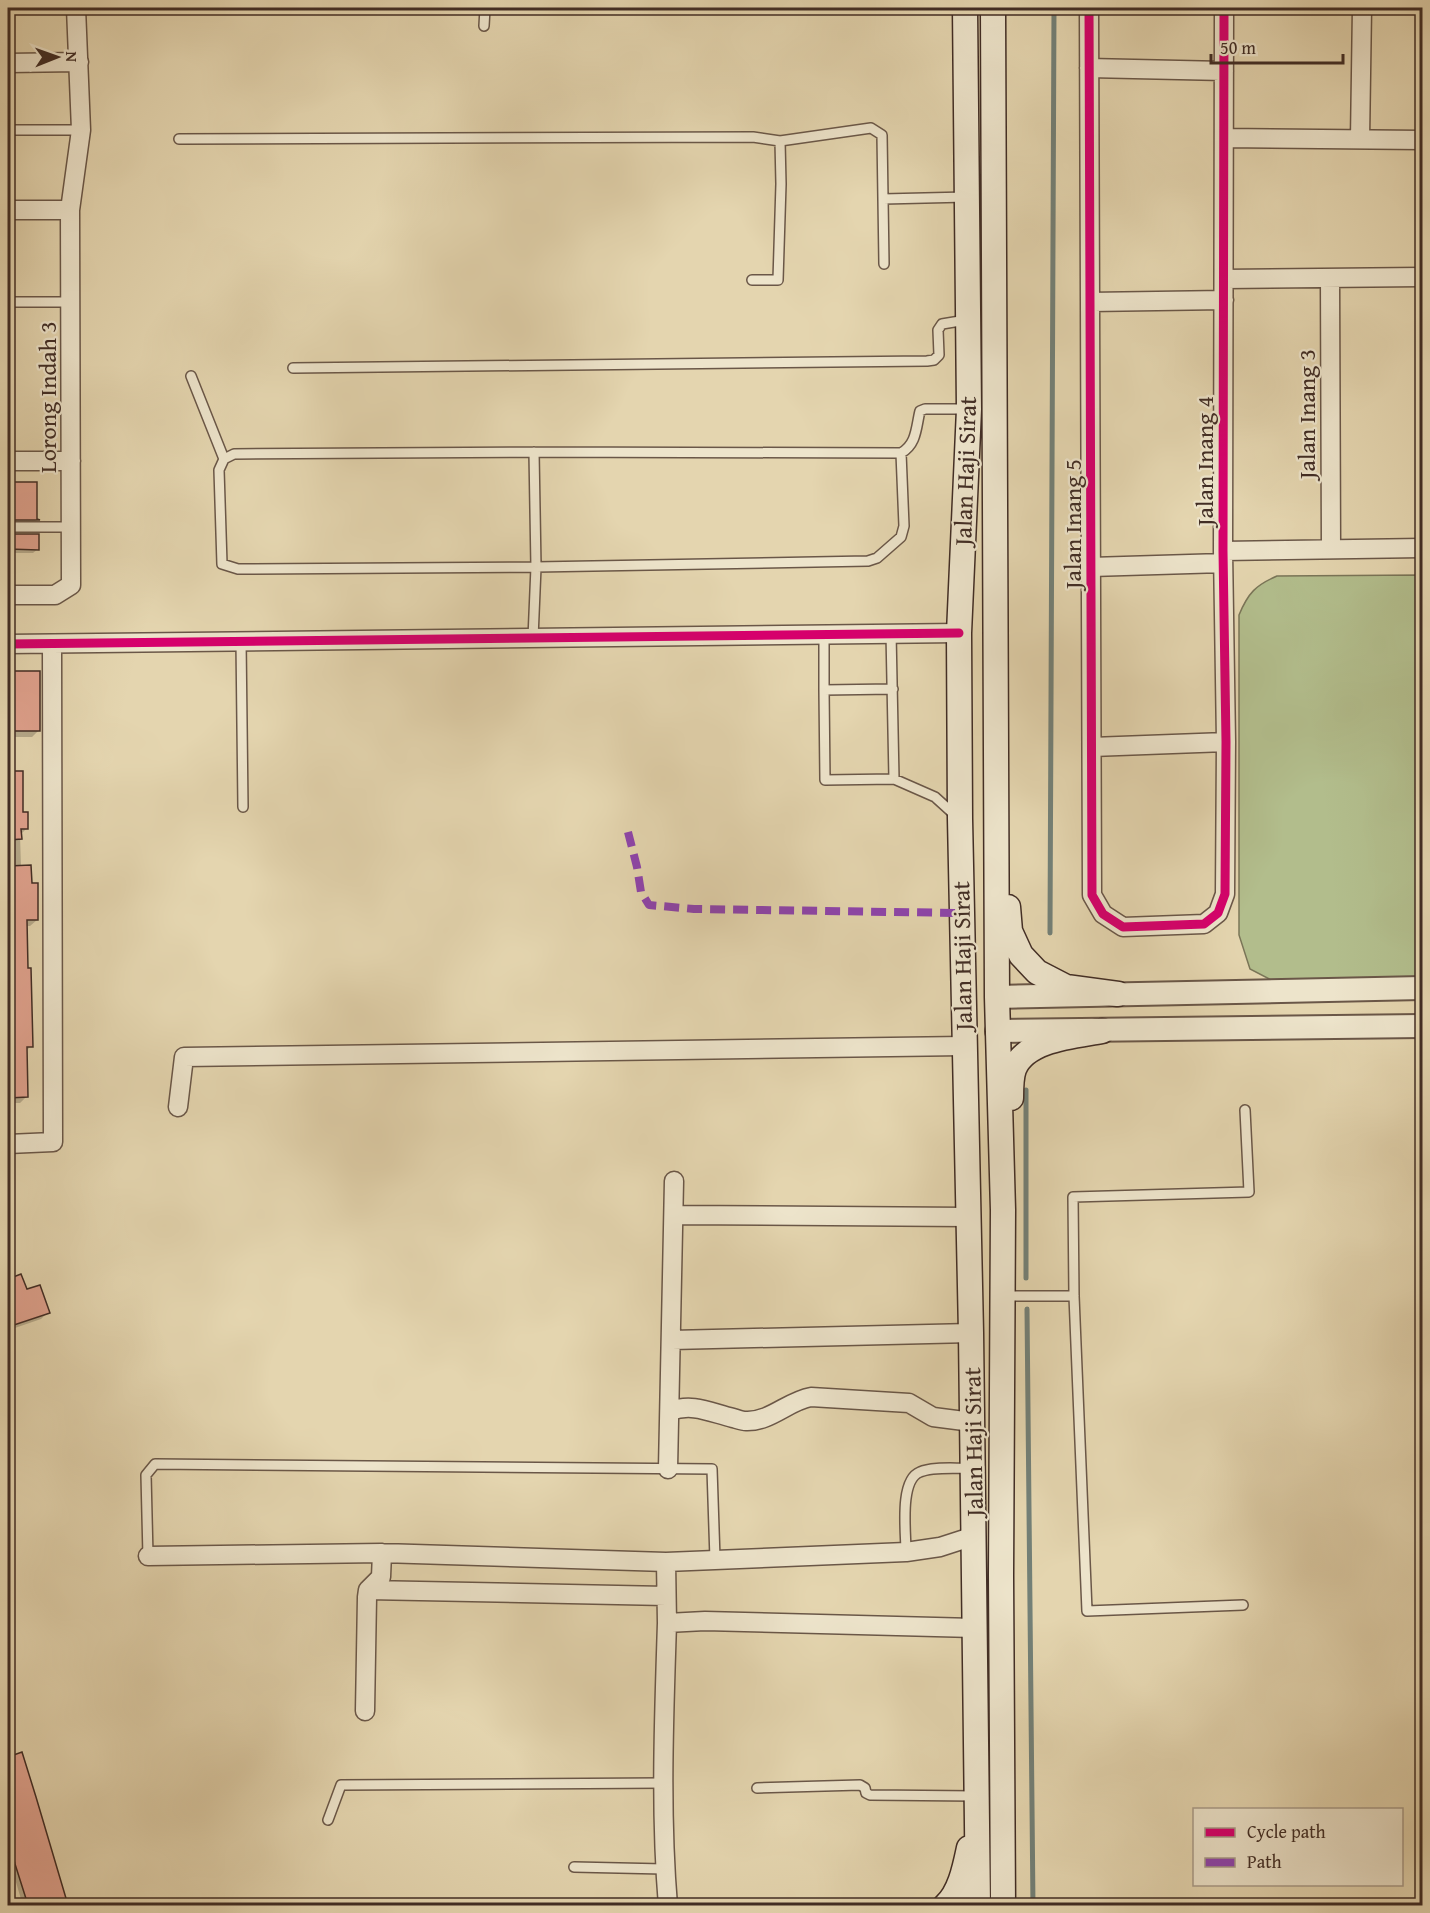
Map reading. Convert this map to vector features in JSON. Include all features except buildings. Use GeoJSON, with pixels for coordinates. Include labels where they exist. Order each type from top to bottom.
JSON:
{"type":"FeatureCollection","features":[{"type":"Feature","properties":{"kind":"main road","name":"Jalan Haji Sirat"},"geometry":{"type":"LineString","coordinates":[[965,8],[969,409],[959,633],[960,819],[971,1333],[978,1905]]}},
{"type":"Feature","properties":{"kind":"main road","name":"Jalan Haji Sirat"},"geometry":{"type":"LineString","coordinates":[[993,8],[992,1014],[1003,1210],[1001,1575],[1003,1905]]}},
{"type":"Feature","properties":{"kind":"main road"},"geometry":{"type":"LineString","coordinates":[[994,554],[1003,639],[1010,930],[1021,956],[1037,972],[1066,987],[1118,994]]}},
{"type":"Feature","properties":{"kind":"main road"},"geometry":{"type":"LineString","coordinates":[[961,913],[972,928],[974,936],[976,998],[992,1014],[977,1033],[977,1255],[971,1333]]}},
{"type":"Feature","properties":{"kind":"main road"},"geometry":{"type":"LineString","coordinates":[[1003,1210],[1014,1070],[1024,1056],[1048,1041],[1102,1030]]}},
{"type":"Feature","properties":{"kind":"main road"},"geometry":{"type":"LineString","coordinates":[[974,1536],[991,1514],[992,1405],[1003,1344]]}},
{"type":"Feature","properties":{"kind":"main road"},"geometry":{"type":"LineString","coordinates":[[987,1905],[992,1895],[995,1876],[990,1696],[993,1640],[1001,1575]]}},
{"type":"Feature","properties":{"kind":"main road"},"geometry":{"type":"LineString","coordinates":[[945,1905],[952,1900],[959,1883],[976,1806]]}},
{"type":"Feature","properties":{"kind":"street","name":"Lorong Indah 3"},"geometry":{"type":"LineString","coordinates":[[8,595],[55,595],[71,585],[70,210],[81,130],[76,8]]}},
{"type":"Feature","properties":{"kind":"street","name":"Jalan Inang 5"},"geometry":{"type":"LineString","coordinates":[[1089,8],[1092,895],[1103,914],[1123,927],[1204,924],[1218,913]]}},
{"type":"Feature","properties":{"kind":"street","name":"Jalan Inang 4"},"geometry":{"type":"LineString","coordinates":[[1218,913],[1225,894],[1224,8]]}},
{"type":"Feature","properties":{"kind":"street"},"geometry":{"type":"LineString","coordinates":[[1360,139],[1362,8]]}},
{"type":"Feature","properties":{"kind":"street"},"geometry":{"type":"LineString","coordinates":[[8,63],[79,62]]}},
{"type":"Feature","properties":{"kind":"street"},"geometry":{"type":"LineString","coordinates":[[1089,68],[1224,70]]}},
{"type":"Feature","properties":{"kind":"street"},"geometry":{"type":"LineString","coordinates":[[1224,138],[1422,140]]}},
{"type":"Feature","properties":{"kind":"street"},"geometry":{"type":"LineString","coordinates":[[8,210],[70,210]]}},
{"type":"Feature","properties":{"kind":"street"},"geometry":{"type":"LineString","coordinates":[[1224,279],[1422,277]]}},
{"type":"Feature","properties":{"kind":"street","name":"Jalan Inang 3"},"geometry":{"type":"LineString","coordinates":[[1330,278],[1331,549]]}},
{"type":"Feature","properties":{"kind":"street"},"geometry":{"type":"LineString","coordinates":[[1090,302],[1224,300]]}},
{"type":"Feature","properties":{"kind":"street"},"geometry":{"type":"LineString","coordinates":[[8,461],[70,461]]}},
{"type":"Feature","properties":{"kind":"street"},"geometry":{"type":"LineString","coordinates":[[1091,567],[1331,549],[1422,548]]}},
{"type":"Feature","properties":{"kind":"street"},"geometry":{"type":"LineString","coordinates":[[8,644],[959,633]]}},
{"type":"Feature","properties":{"kind":"street"},"geometry":{"type":"LineString","coordinates":[[8,1144],[53,1142],[52,644]]}},
{"type":"Feature","properties":{"kind":"street"},"geometry":{"type":"LineString","coordinates":[[1092,747],[1226,742]]}},
{"type":"Feature","properties":{"kind":"street"},"geometry":{"type":"LineString","coordinates":[[992,1014],[1118,994],[1422,988]]}},
{"type":"Feature","properties":{"kind":"street"},"geometry":{"type":"LineString","coordinates":[[992,1014],[1102,1030],[1422,1026]]}},
{"type":"Feature","properties":{"kind":"street"},"geometry":{"type":"LineString","coordinates":[[178,1107],[184,1056],[964,1046]]}},
{"type":"Feature","properties":{"kind":"street"},"geometry":{"type":"LineString","coordinates":[[668,1469],[674,1181]]}},
{"type":"Feature","properties":{"kind":"street"},"geometry":{"type":"LineString","coordinates":[[674,1215],[968,1217]]}},
{"type":"Feature","properties":{"kind":"street"},"geometry":{"type":"LineString","coordinates":[[672,1340],[971,1333]]}},
{"type":"Feature","properties":{"kind":"street"},"geometry":{"type":"LineString","coordinates":[[670,1412],[682,1407],[696,1407],[746,1421],[760,1419],[799,1399],[811,1397],[909,1403],[933,1416],[972,1422]]}},
{"type":"Feature","properties":{"kind":"street"},"geometry":{"type":"LineString","coordinates":[[148,1556],[382,1553],[666,1562],[906,1552],[940,1547],[974,1536]]}},
{"type":"Feature","properties":{"kind":"street"},"geometry":{"type":"LineString","coordinates":[[366,1711],[368,1590],[381,1577],[382,1553]]}},
{"type":"Feature","properties":{"kind":"street"},"geometry":{"type":"LineString","coordinates":[[666,1562],[667,1623],[663,1783],[664,1869],[668,1905]]}},
{"type":"Feature","properties":{"kind":"street"},"geometry":{"type":"LineString","coordinates":[[368,1590],[666,1596]]}},
{"type":"Feature","properties":{"kind":"street"},"geometry":{"type":"LineString","coordinates":[[667,1623],[705,1621],[974,1628]]}},
{"type":"Feature","properties":{"kind":"lane"},"geometry":{"type":"LineString","coordinates":[[484,26],[485,8]]}},
{"type":"Feature","properties":{"kind":"lane"},"geometry":{"type":"LineString","coordinates":[[179,139],[753,137],[780,141],[871,128],[882,135],[884,264]]}},
{"type":"Feature","properties":{"kind":"lane"},"geometry":{"type":"LineString","coordinates":[[8,130],[81,130]]}},
{"type":"Feature","properties":{"kind":"lane"},"geometry":{"type":"LineString","coordinates":[[752,280],[778,280],[782,184],[780,141]]}},
{"type":"Feature","properties":{"kind":"lane"},"geometry":{"type":"LineString","coordinates":[[883,199],[967,197]]}},
{"type":"Feature","properties":{"kind":"lane"},"geometry":{"type":"LineString","coordinates":[[8,302],[71,302]]}},
{"type":"Feature","properties":{"kind":"lane"},"geometry":{"type":"LineString","coordinates":[[293,368],[927,361],[934,360],[939,355],[938,330],[942,324],[969,320]]}},
{"type":"Feature","properties":{"kind":"lane"},"geometry":{"type":"LineString","coordinates":[[191,376],[224,459]]}},
{"type":"Feature","properties":{"kind":"lane"},"geometry":{"type":"LineString","coordinates":[[902,453],[904,526],[901,537],[877,558],[868,561],[238,569],[222,564],[219,470],[224,459],[234,454],[902,453],[913,442],[920,411],[969,409]]}},
{"type":"Feature","properties":{"kind":"lane"},"geometry":{"type":"LineString","coordinates":[[533,638],[536,567],[534,452]]}},
{"type":"Feature","properties":{"kind":"lane"},"geometry":{"type":"LineString","coordinates":[[8,526],[70,526]]}},
{"type":"Feature","properties":{"kind":"lane"},"geometry":{"type":"LineString","coordinates":[[891,633],[894,779]]}},
{"type":"Feature","properties":{"kind":"lane"},"geometry":{"type":"LineString","coordinates":[[824,634],[825,780],[894,779],[935,797],[960,819]]}},
{"type":"Feature","properties":{"kind":"lane"},"geometry":{"type":"LineString","coordinates":[[241,641],[243,807]]}},
{"type":"Feature","properties":{"kind":"lane"},"geometry":{"type":"LineString","coordinates":[[824,690],[893,689]]}},
{"type":"Feature","properties":{"kind":"lane"},"geometry":{"type":"LineString","coordinates":[[1243,1605],[1087,1611],[1074,1296],[1073,1197],[1249,1192],[1245,1110]]}},
{"type":"Feature","properties":{"kind":"lane"},"geometry":{"type":"LineString","coordinates":[[1003,1296],[1074,1296]]}},
{"type":"Feature","properties":{"kind":"lane"},"geometry":{"type":"LineString","coordinates":[[148,1556],[146,1475],[155,1464],[712,1468],[715,1559]]}},
{"type":"Feature","properties":{"kind":"lane"},"geometry":{"type":"LineString","coordinates":[[906,1552],[907,1494],[912,1477],[925,1470],[973,1468]]}},
{"type":"Feature","properties":{"kind":"lane"},"geometry":{"type":"LineString","coordinates":[[328,1820],[341,1785],[663,1783]]}},
{"type":"Feature","properties":{"kind":"lane"},"geometry":{"type":"LineString","coordinates":[[757,1788],[860,1785],[870,1795],[976,1806]]}},
{"type":"Feature","properties":{"kind":"lane"},"geometry":{"type":"LineString","coordinates":[[574,1867],[664,1869]]}},
{"type":"Feature","properties":{"kind":"green space"},"geometry":{"type":"Polygon","coordinates":[[[1422,575],[1422,980],[1277,983],[1250,969],[1239,935],[1239,615],[1254,591],[1277,576],[1422,575]]]}},
{"type":"Feature","properties":{"kind":"waterway"},"geometry":{"type":"LineString","coordinates":[[1050,933],[1054,8]]}},
{"type":"Feature","properties":{"kind":"waterway"},"geometry":{"type":"LineString","coordinates":[[1026,1090],[1026,1278]]}},
{"type":"Feature","properties":{"kind":"waterway"},"geometry":{"type":"LineString","coordinates":[[1027,1309],[1033,1906]]}},
{"type":"Feature","properties":{"kind":"marked path"},"geometry":{"type":"LineString","coordinates":[[628,832],[641,892],[649,905],[694,909],[961,913]]}},
{"type":"Feature","properties":{"kind":"cycle path"},"geometry":{"type":"LineString","coordinates":[[1089,8],[1092,895],[1103,914],[1123,927],[1204,924],[1218,913],[1225,894],[1224,8]]}},
{"type":"Feature","properties":{"kind":"cycle path"},"geometry":{"type":"LineString","coordinates":[[8,644],[959,633]]}}]}
